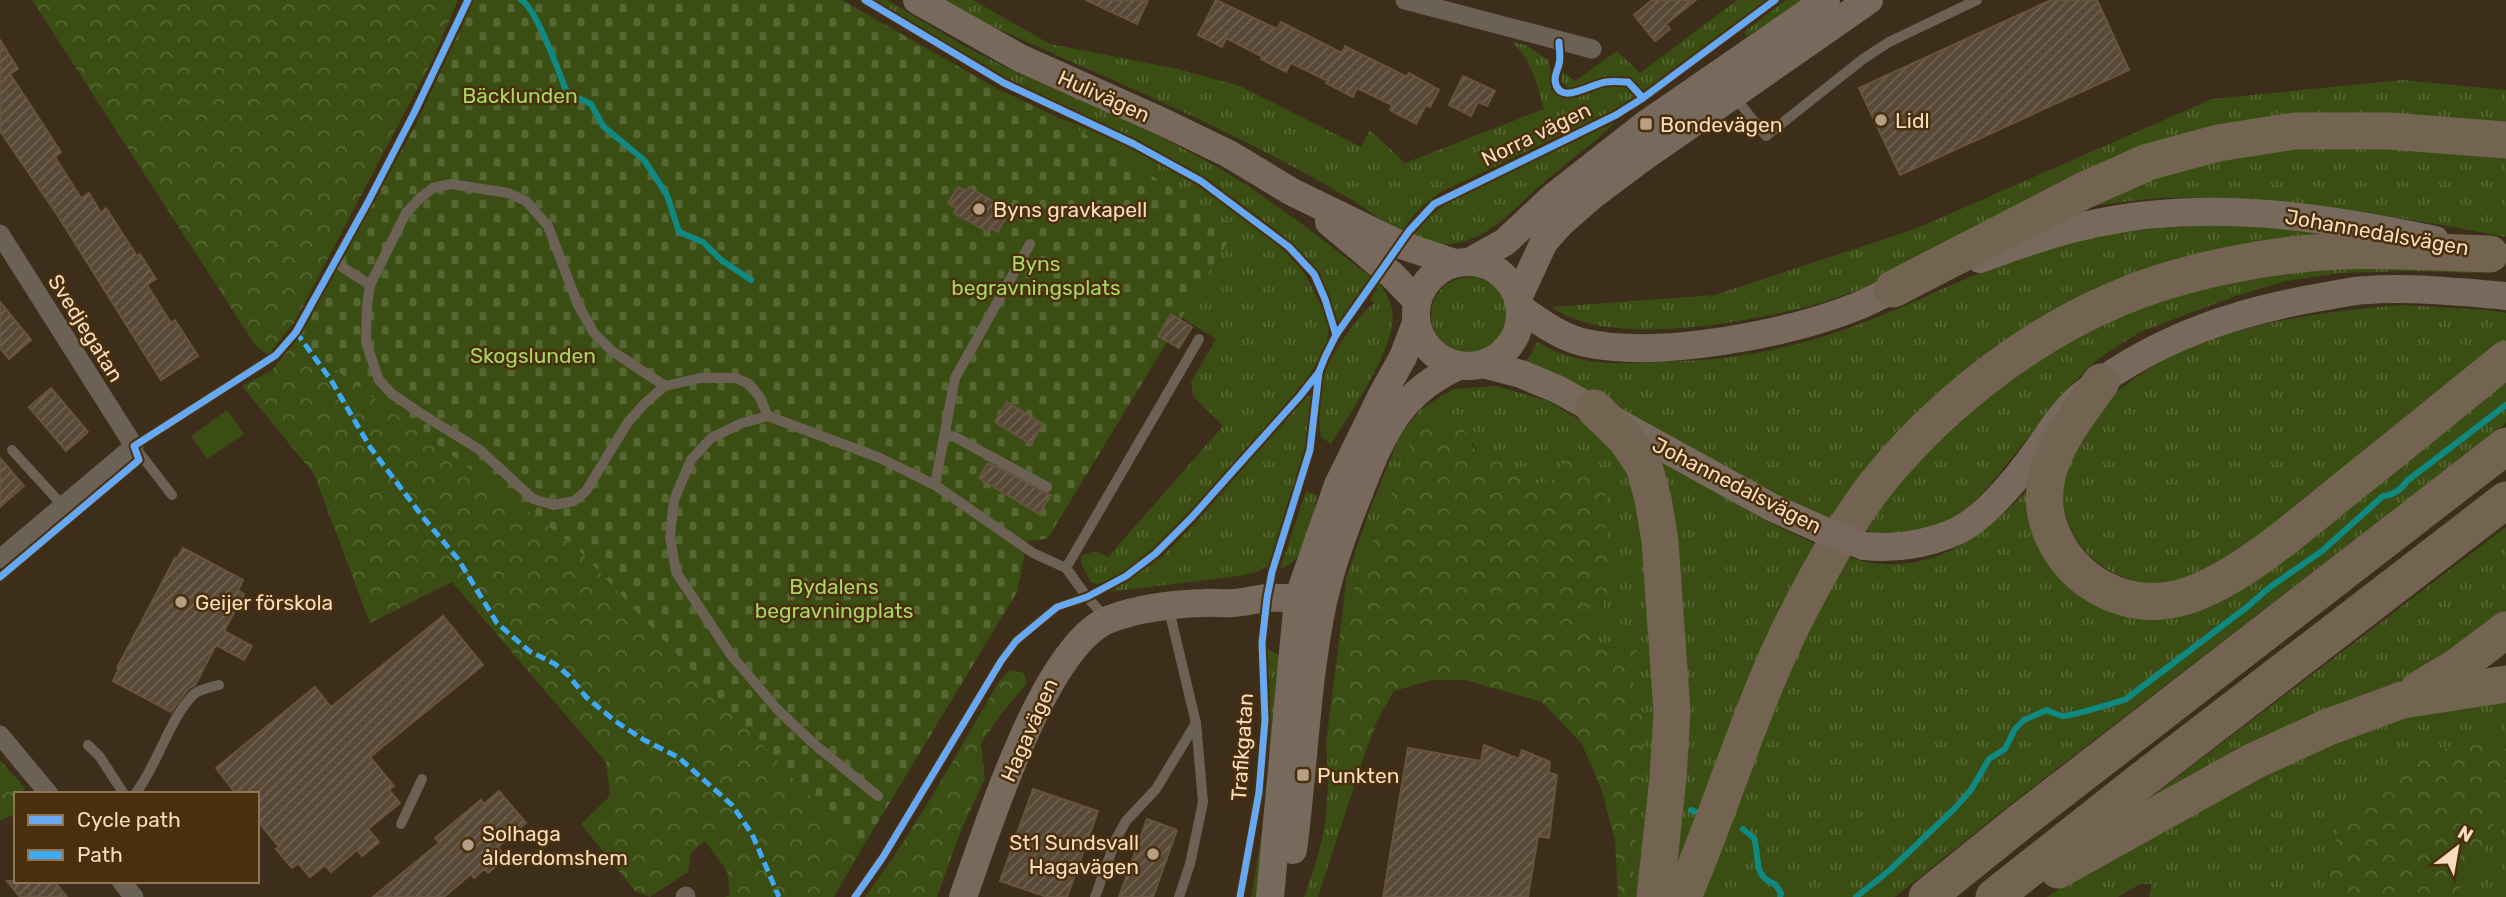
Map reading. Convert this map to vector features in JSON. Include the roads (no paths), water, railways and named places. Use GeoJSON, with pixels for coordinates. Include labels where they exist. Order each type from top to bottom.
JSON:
{"type":"FeatureCollection","features":[{"type":"Feature","properties":{"kind":"highway"},"geometry":{"type":"LineString","coordinates":[[1893,289],[2085,190],[2148,162],[2218,143],[2295,131],[2389,131],[2506,140]]}},
{"type":"Feature","properties":{"kind":"highway"},"geometry":{"type":"LineString","coordinates":[[1683,897],[1747,728],[1797,615],[1842,537],[1874,488],[1912,444],[1985,378],[2072,321],[2117,299],[2166,281],[2225,266],[2340,251],[2498,256]]}},
{"type":"Feature","properties":{"kind":"highway"},"geometry":{"type":"LineString","coordinates":[[2101,382],[2068,428],[2047,471],[2044,503],[2048,528],[2062,553],[2080,574],[2101,588],[2126,599],[2163,601],[2200,591],[2256,559],[2506,359]]}},
{"type":"Feature","properties":{"kind":"highway"},"geometry":{"type":"LineString","coordinates":[[1594,408],[1626,439],[1644,466],[1660,541],[1672,712],[1655,897]]}},
{"type":"Feature","properties":{"kind":"highway"},"geometry":{"type":"LineString","coordinates":[[1927,897],[2506,446]]}},
{"type":"Feature","properties":{"kind":"highway"},"geometry":{"type":"LineString","coordinates":[[1994,897],[2506,500]]}},
{"type":"Feature","properties":{"kind":"highway"},"geometry":{"type":"LineString","coordinates":[[2011,897],[2252,762],[2326,728],[2402,700],[2458,666],[2506,630]]}},
{"type":"Feature","properties":{"kind":"highway"},"geometry":{"type":"LineString","coordinates":[[2402,700],[2506,684]]}},
{"type":"Feature","properties":{"kind":"main road","name":"Hulivägen"},"geometry":{"type":"LineString","coordinates":[[917,0],[1020,58],[1229,154],[1292,191],[1401,245],[1463,262]]}},
{"type":"Feature","properties":{"kind":"main road"},"geometry":{"type":"LineString","coordinates":[[1463,262],[1480,263],[1497,270],[1514,289],[1519,303],[1520,321],[1514,340],[1498,357],[1471,365],[1438,358],[1425,345],[1416,312],[1425,283],[1432,275],[1505,242],[1553,197],[1646,124],[1826,0]]}},
{"type":"Feature","properties":{"kind":"main road"},"geometry":{"type":"LineString","coordinates":[[1519,303],[1544,242],[1561,223],[1631,166],[1869,0]]}},
{"type":"Feature","properties":{"kind":"main road","name":"Hulivägen"},"geometry":{"type":"LineString","coordinates":[[1292,191],[1392,275],[1416,312]]}},
{"type":"Feature","properties":{"kind":"main road","name":"Johannedalsvägen"},"geometry":{"type":"LineString","coordinates":[[1519,303],[1559,334],[1584,343],[1613,347],[1657,348],[1780,331],[1858,306],[1893,289],[2044,237],[2098,223],[2157,214],[2276,214],[2327,220],[2425,238],[2498,256]]}},
{"type":"Feature","properties":{"kind":"main road","name":"Johannedalsvägen"},"geometry":{"type":"LineString","coordinates":[[1471,365],[1521,374],[1557,389],[1771,507],[1864,545],[1886,548],[1906,546],[1958,530],[1979,516],[2035,454],[2064,413],[2084,393],[2123,368],[2199,327],[2248,312],[2367,289],[2506,296]]}},
{"type":"Feature","properties":{"kind":"main road","name":"Trafikgatan"},"geometry":{"type":"LineString","coordinates":[[1270,897],[1310,610],[1338,485],[1403,357],[1416,312]]}},
{"type":"Feature","properties":{"kind":"main road","name":"Trafikgatan"},"geometry":{"type":"LineString","coordinates":[[1280,897],[1292,859],[1315,652],[1310,610],[1377,448],[1399,411],[1422,386],[1439,375],[1471,365]]}},
{"type":"Feature","properties":{"kind":"main road","name":"Hagavägen"},"geometry":{"type":"LineString","coordinates":[[963,897],[1034,712],[1060,664],[1091,630],[1108,619],[1168,606],[1267,598],[1310,610]]}},
{"type":"Feature","properties":{"kind":"street"},"geometry":{"type":"LineString","coordinates":[[1405,0],[1592,49]]}},
{"type":"Feature","properties":{"kind":"street","name":"Svedjegatan"},"geometry":{"type":"LineString","coordinates":[[3,245],[134,446]]}},
{"type":"Feature","properties":{"kind":"street"},"geometry":{"type":"LineString","coordinates":[[0,559],[134,446]]}},
{"type":"Feature","properties":{"kind":"street"},"geometry":{"type":"LineString","coordinates":[[0,735],[47,792]]}},
{"type":"Feature","properties":{"kind":"street"},"geometry":{"type":"LineString","coordinates":[[123,883],[134,897]]}},
{"type":"Feature","properties":{"kind":"lane"},"geometry":{"type":"LineString","coordinates":[[1732,94],[1766,136],[1863,59],[1889,42],[1972,1]]}},
{"type":"Feature","properties":{"kind":"lane"},"geometry":{"type":"LineString","coordinates":[[665,386],[612,351],[594,333],[578,305],[548,226],[526,201],[508,193],[451,184],[433,188],[406,213],[370,285],[366,343],[379,380],[417,411],[480,450],[533,499],[554,505],[574,501],[586,491],[628,422],[665,386],[701,378],[736,378],[749,384],[759,396],[768,416]]}},
{"type":"Feature","properties":{"kind":"lane"},"geometry":{"type":"LineString","coordinates":[[935,485],[955,378],[1030,244]]}},
{"type":"Feature","properties":{"kind":"lane"},"geometry":{"type":"LineString","coordinates":[[335,263],[370,285]]}},
{"type":"Feature","properties":{"kind":"lane"},"geometry":{"type":"LineString","coordinates":[[1066,568],[1199,340]]}},
{"type":"Feature","properties":{"kind":"lane"},"geometry":{"type":"LineString","coordinates":[[878,796],[814,744],[778,710],[731,655],[676,572],[670,537],[674,500],[691,460],[711,438],[742,423],[768,416],[880,458],[935,485],[1033,553],[1066,568],[1087,597],[1108,619]]}},
{"type":"Feature","properties":{"kind":"lane"},"geometry":{"type":"LineString","coordinates":[[944,435],[955,437],[1047,487]]}},
{"type":"Feature","properties":{"kind":"lane"},"geometry":{"type":"LineString","coordinates":[[134,446],[172,495]]}},
{"type":"Feature","properties":{"kind":"lane"},"geometry":{"type":"LineString","coordinates":[[12,450],[62,505]]}},
{"type":"Feature","properties":{"kind":"lane"},"geometry":{"type":"LineString","coordinates":[[1168,606],[1196,723],[1203,802],[1190,864],[1179,897]]}},
{"type":"Feature","properties":{"kind":"lane"},"geometry":{"type":"LineString","coordinates":[[137,792],[179,715],[195,692],[219,685]]}},
{"type":"Feature","properties":{"kind":"lane"},"geometry":{"type":"LineString","coordinates":[[1094,897],[1116,839],[1126,821],[1156,789],[1196,723]]}},
{"type":"Feature","properties":{"kind":"lane"},"geometry":{"type":"LineString","coordinates":[[88,745],[100,757],[123,792]]}},
{"type":"Feature","properties":{"kind":"lane"},"geometry":{"type":"LineString","coordinates":[[401,824],[422,779]]}},
{"type":"Feature","properties":{"kind":"waterway"},"geometry":{"type":"LineString","coordinates":[[521,0],[534,15],[567,93],[591,104],[603,126],[644,160],[667,195],[679,232],[703,242],[721,260],[751,280]]}},
{"type":"Feature","properties":{"kind":"waterway"},"geometry":{"type":"LineString","coordinates":[[1856,897],[1890,870],[1954,809],[1971,790],[1989,759],[2005,749],[2015,729],[2024,720],[2047,710],[2064,716],[2126,699],[2270,587],[2322,551],[2383,496],[2400,489],[2506,405]]}},
{"type":"Feature","properties":{"kind":"waterway"},"geometry":{"type":"LineString","coordinates":[[1691,810],[1696,812]]}},
{"type":"Feature","properties":{"kind":"waterway"},"geometry":{"type":"LineString","coordinates":[[1743,829],[1754,838],[1760,871],[1768,881],[1775,884],[1781,893],[1780,897]]}},
{"type":"Feature","properties":{"kind":"place","name":"Lidl"},"geometry":{"type":"Point","coordinates":[1881,120]}},
{"type":"Feature","properties":{"kind":"place","name":"Bondevägen"},"geometry":{"type":"Point","coordinates":[1646,124]}},
{"type":"Feature","properties":{"kind":"place","name":"Byns gravkapell"},"geometry":{"type":"Point","coordinates":[979,209]}},
{"type":"Feature","properties":{"kind":"place","name":"Geijer förskola"},"geometry":{"type":"Point","coordinates":[181,602]}},
{"type":"Feature","properties":{"kind":"place","name":"Punkten"},"geometry":{"type":"Point","coordinates":[1303,775]}},
{"type":"Feature","properties":{"kind":"place","name":"Solhaga ålderdomshem"},"geometry":{"type":"Point","coordinates":[468,845]}},
{"type":"Feature","properties":{"kind":"place","name":"St1 Sundsvall Hagavägen"},"geometry":{"type":"Point","coordinates":[1153,854]}},
{"type":"Feature","properties":{"kind":"park label","name":"Bäcklunden"},"geometry":{"type":"Point","coordinates":[520,95]}},
{"type":"Feature","properties":{"kind":"park label","name":"Byns begravningsplats"},"geometry":{"type":"Point","coordinates":[1036,275]}},
{"type":"Feature","properties":{"kind":"park label","name":"Skogslunden"},"geometry":{"type":"Point","coordinates":[533,355]}},
{"type":"Feature","properties":{"kind":"park label","name":"Bydalens begravningplats"},"geometry":{"type":"Point","coordinates":[834,598]}}]}
